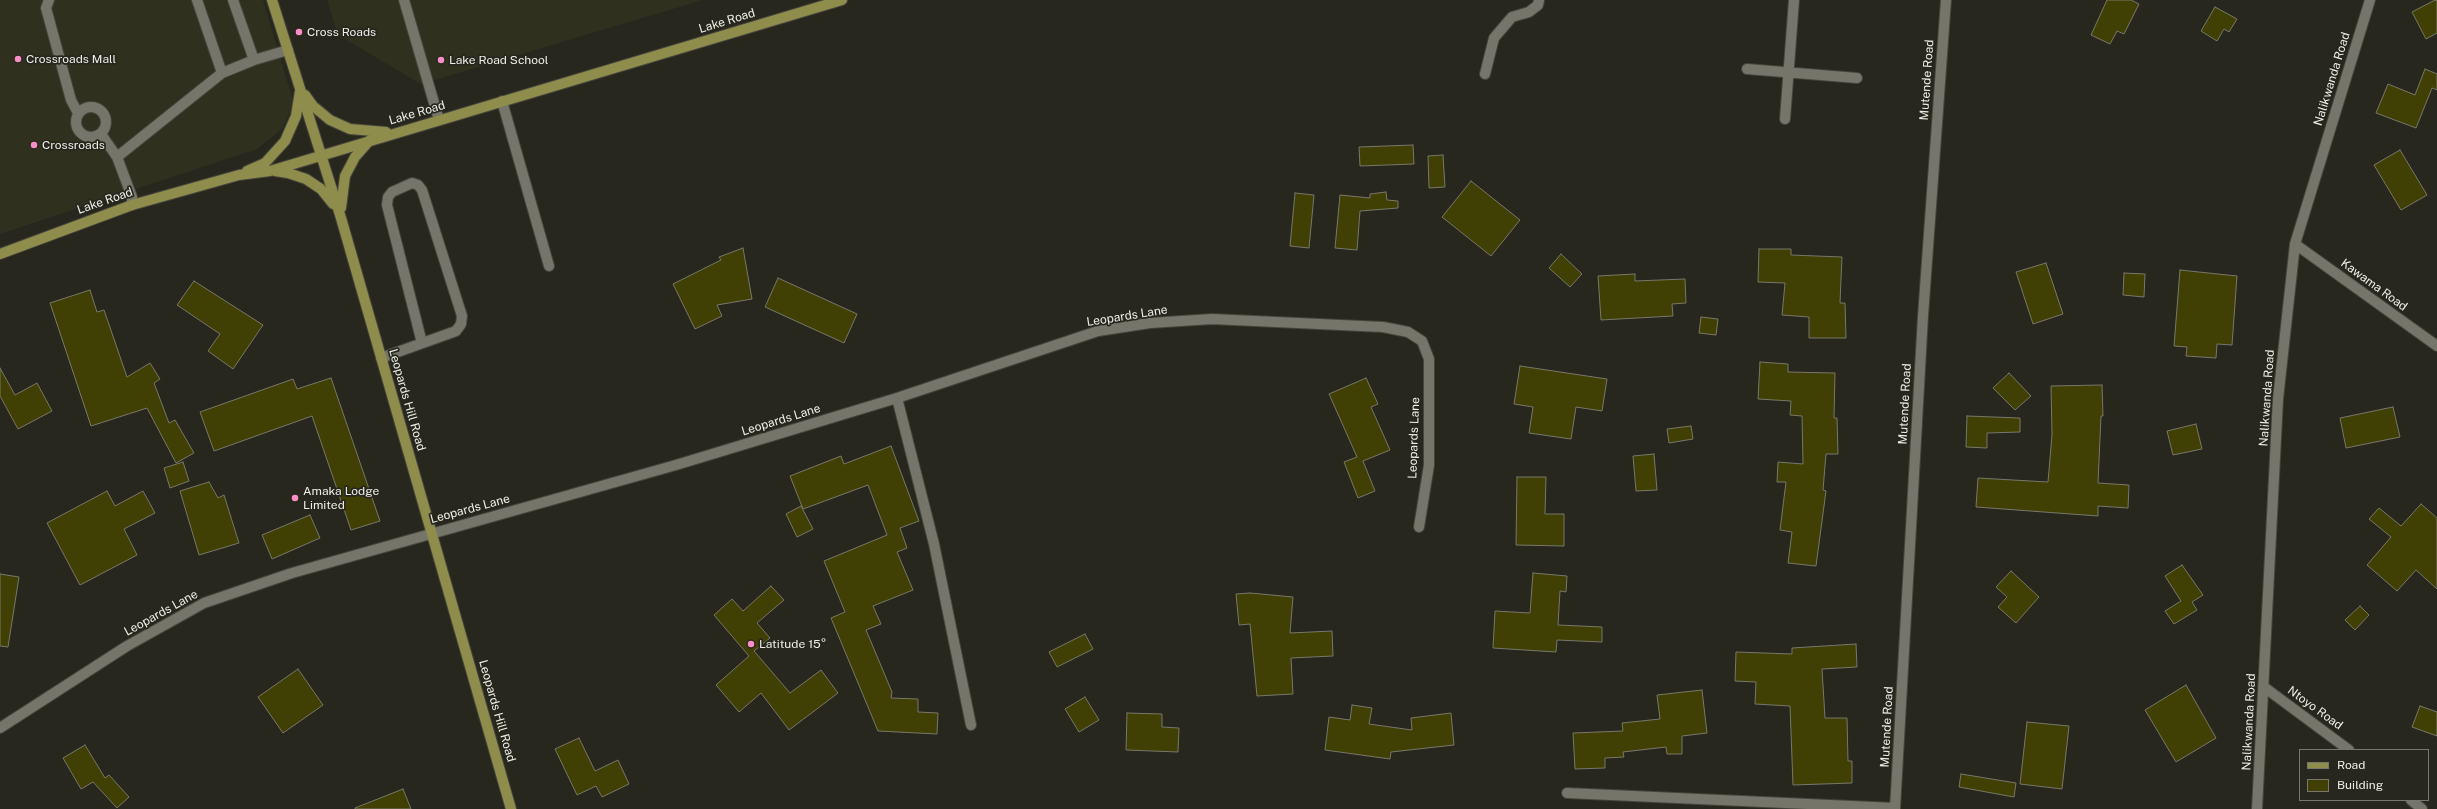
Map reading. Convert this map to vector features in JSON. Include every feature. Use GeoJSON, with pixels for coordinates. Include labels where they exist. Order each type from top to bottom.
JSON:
{"type":"FeatureCollection","features":[{"type":"Feature","properties":{"kind":"main road","name":"Leopards Hill Road"},"geometry":{"type":"LineString","coordinates":[[272,0],[341,218],[433,532],[511,809]]}},
{"type":"Feature","properties":{"kind":"main road","name":"Lake Road"},"geometry":{"type":"LineString","coordinates":[[0,254],[132,205],[239,175],[270,171],[842,0]]}},
{"type":"Feature","properties":{"kind":"main road"},"geometry":{"type":"LineString","coordinates":[[300,89],[313,106],[330,120],[350,129],[395,133]]}},
{"type":"Feature","properties":{"kind":"main road"},"geometry":{"type":"LineString","coordinates":[[239,175],[265,163],[285,141],[296,116],[300,89]]}},
{"type":"Feature","properties":{"kind":"main road"},"geometry":{"type":"LineString","coordinates":[[341,218],[341,196],[345,176],[355,157],[370,140]]}},
{"type":"Feature","properties":{"kind":"main road"},"geometry":{"type":"LineString","coordinates":[[270,171],[294,175],[321,189],[332,202],[341,218]]}},
{"type":"Feature","properties":{"kind":"street"},"geometry":{"type":"LineString","coordinates":[[49,0],[46,8],[71,100],[78,113]]}},
{"type":"Feature","properties":{"kind":"street"},"geometry":{"type":"LineString","coordinates":[[197,0],[222,73]]}},
{"type":"Feature","properties":{"kind":"street"},"geometry":{"type":"LineString","coordinates":[[233,0],[254,60]]}},
{"type":"Feature","properties":{"kind":"street"},"geometry":{"type":"LineString","coordinates":[[404,0],[439,120]]}},
{"type":"Feature","properties":{"kind":"street"},"geometry":{"type":"LineString","coordinates":[[1485,74],[1494,38],[1512,17],[1529,12],[1538,6],[1539,0]]}},
{"type":"Feature","properties":{"kind":"street"},"geometry":{"type":"LineString","coordinates":[[1785,119],[1794,0]]}},
{"type":"Feature","properties":{"kind":"street","name":"Mutende Road"},"geometry":{"type":"LineString","coordinates":[[1895,809],[1923,316],[1946,0]]}},
{"type":"Feature","properties":{"kind":"street","name":"Nalikwanda Road"},"geometry":{"type":"LineString","coordinates":[[2257,809],[2278,399],[2296,244],[2370,0]]}},
{"type":"Feature","properties":{"kind":"street"},"geometry":{"type":"LineString","coordinates":[[117,157],[222,73],[254,60],[288,50]]}},
{"type":"Feature","properties":{"kind":"street"},"geometry":{"type":"LineString","coordinates":[[1747,69],[1857,78]]}},
{"type":"Feature","properties":{"kind":"street"},"geometry":{"type":"LineString","coordinates":[[502,101],[549,266]]}},
{"type":"Feature","properties":{"kind":"street"},"geometry":{"type":"LineString","coordinates":[[91,106],[104,113],[106,120],[105,128],[101,134],[94,138],[86,137],[78,132],[75,123],[78,113],[83,108],[91,106]]}},
{"type":"Feature","properties":{"kind":"street"},"geometry":{"type":"LineString","coordinates":[[101,134],[117,157],[132,197],[132,205]]}},
{"type":"Feature","properties":{"kind":"street"},"geometry":{"type":"LineString","coordinates":[[381,358],[456,331],[461,324],[462,316],[422,190],[418,185],[412,183],[392,192],[388,197],[387,205],[422,343]]}},
{"type":"Feature","properties":{"kind":"street","name":"Kawama Road"},"geometry":{"type":"LineString","coordinates":[[2296,244],[2437,346]]}},
{"type":"Feature","properties":{"kind":"street","name":"Leopards Lane"},"geometry":{"type":"LineString","coordinates":[[0,728],[127,646],[204,603],[292,573],[433,532],[676,465],[897,398],[1098,331],[1150,323],[1212,319],[1383,327],[1408,332],[1422,341],[1429,359],[1429,465],[1419,527]]}},
{"type":"Feature","properties":{"kind":"street"},"geometry":{"type":"LineString","coordinates":[[897,398],[934,544],[972,725]]}},
{"type":"Feature","properties":{"kind":"street","name":"Ntoyo Road"},"geometry":{"type":"LineString","coordinates":[[2264,687],[2348,749]]}},
{"type":"Feature","properties":{"kind":"street"},"geometry":{"type":"LineString","coordinates":[[1568,793],[1895,809]]}},
{"type":"Feature","properties":{"kind":"street"},"geometry":{"type":"LineString","coordinates":[[2412,801],[2422,809]]}},
{"type":"Feature","properties":{"kind":"shaded area","name":"Crossroads"},"geometry":{"type":"Polygon","coordinates":[[[0,0],[263,0],[294,104],[282,129],[257,149],[0,234],[0,0]]]}},
{"type":"Feature","properties":{"kind":"shaded area","name":"Lake Road School"},"geometry":{"type":"Polygon","coordinates":[[[327,0],[703,0],[421,84],[338,35],[327,0]]]}},
{"type":"Feature","properties":{"kind":"building"},"geometry":{"type":"Polygon","coordinates":[[[2107,0],[2131,0],[2139,4],[2124,34],[2117,31],[2110,44],[2091,35],[2107,0]]]}},
{"type":"Feature","properties":{"kind":"building"},"geometry":{"type":"Polygon","coordinates":[[[2437,0],[2437,33],[2426,39],[2412,12],[2437,0]]]}},
{"type":"Feature","properties":{"kind":"building"},"geometry":{"type":"Polygon","coordinates":[[[2215,7],[2237,19],[2229,32],[2224,29],[2217,41],[2201,31],[2215,7]]]}},
{"type":"Feature","properties":{"kind":"building"},"geometry":{"type":"Polygon","coordinates":[[[2425,69],[2437,74],[2437,90],[2432,88],[2416,128],[2376,113],[2388,84],[2415,95],[2425,69]]]}},
{"type":"Feature","properties":{"kind":"building"},"geometry":{"type":"Polygon","coordinates":[[[1413,145],[1414,164],[1360,166],[1359,147],[1413,145]]]}},
{"type":"Feature","properties":{"kind":"building"},"geometry":{"type":"Polygon","coordinates":[[[2400,150],[2427,195],[2401,210],[2374,165],[2400,150]]]}},
{"type":"Feature","properties":{"kind":"building"},"geometry":{"type":"Polygon","coordinates":[[[1443,155],[1445,187],[1429,188],[1428,156],[1443,155]]]}},
{"type":"Feature","properties":{"kind":"building"},"geometry":{"type":"Polygon","coordinates":[[[1471,181],[1520,220],[1491,256],[1442,217],[1471,181]]]}},
{"type":"Feature","properties":{"kind":"building"},"geometry":{"type":"Polygon","coordinates":[[[1386,192],[1387,200],[1398,201],[1398,208],[1360,211],[1357,250],[1335,248],[1340,195],[1370,198],[1370,194],[1386,192]]]}},
{"type":"Feature","properties":{"kind":"building"},"geometry":{"type":"Polygon","coordinates":[[[1295,193],[1314,195],[1309,248],[1290,246],[1295,193]]]}},
{"type":"Feature","properties":{"kind":"building"},"geometry":{"type":"Polygon","coordinates":[[[743,248],[752,299],[717,305],[722,316],[695,329],[673,284],[721,260],[719,257],[743,248]]]}},
{"type":"Feature","properties":{"kind":"building"},"geometry":{"type":"Polygon","coordinates":[[[1759,249],[1791,249],[1791,255],[1842,257],[1840,303],[1845,303],[1846,338],[1809,338],[1809,317],[1782,315],[1785,283],[1758,282],[1759,249]]]}},
{"type":"Feature","properties":{"kind":"building"},"geometry":{"type":"Polygon","coordinates":[[[1561,254],[1582,274],[1570,287],[1549,268],[1561,254]]]}},
{"type":"Feature","properties":{"kind":"building"},"geometry":{"type":"Polygon","coordinates":[[[2046,263],[2063,314],[2033,324],[2016,272],[2046,263]]]}},
{"type":"Feature","properties":{"kind":"building"},"geometry":{"type":"Polygon","coordinates":[[[2180,270],[2237,276],[2232,345],[2217,344],[2216,358],[2186,356],[2187,347],[2174,346],[2180,270]]]}},
{"type":"Feature","properties":{"kind":"building"},"geometry":{"type":"Polygon","coordinates":[[[2124,273],[2145,274],[2144,297],[2123,295],[2124,273]]]}},
{"type":"Feature","properties":{"kind":"building"},"geometry":{"type":"Polygon","coordinates":[[[1635,274],[1635,281],[1685,279],[1686,303],[1672,304],[1673,316],[1601,320],[1598,276],[1635,274]]]}},
{"type":"Feature","properties":{"kind":"building"},"geometry":{"type":"Polygon","coordinates":[[[778,278],[857,314],[844,343],[765,307],[778,278]]]}},
{"type":"Feature","properties":{"kind":"building"},"geometry":{"type":"Polygon","coordinates":[[[194,281],[263,325],[233,369],[208,351],[220,334],[177,305],[194,281]]]}},
{"type":"Feature","properties":{"kind":"building"},"geometry":{"type":"Polygon","coordinates":[[[90,290],[97,312],[104,310],[127,377],[150,363],[160,379],[154,383],[169,423],[175,420],[194,453],[176,463],[147,408],[91,426],[50,303],[90,290]]]}},
{"type":"Feature","properties":{"kind":"building"},"geometry":{"type":"Polygon","coordinates":[[[1701,317],[1718,319],[1716,335],[1699,333],[1701,317]]]}},
{"type":"Feature","properties":{"kind":"building"},"geometry":{"type":"Polygon","coordinates":[[[1760,362],[1788,364],[1788,372],[1835,373],[1834,418],[1837,418],[1838,454],[1826,454],[1823,490],[1826,491],[1816,566],[1788,563],[1792,532],[1780,530],[1786,482],[1777,482],[1778,462],[1803,464],[1802,416],[1790,415],[1791,401],[1758,399],[1760,362]]]}},
{"type":"Feature","properties":{"kind":"building"},"geometry":{"type":"Polygon","coordinates":[[[1520,366],[1607,379],[1602,411],[1576,407],[1571,439],[1529,433],[1533,407],[1514,404],[1520,366]]]}},
{"type":"Feature","properties":{"kind":"building"},"geometry":{"type":"Polygon","coordinates":[[[0,368],[15,395],[37,383],[52,411],[18,429],[0,396],[0,368]]]}},
{"type":"Feature","properties":{"kind":"building"},"geometry":{"type":"Polygon","coordinates":[[[2009,373],[2031,396],[2015,410],[1993,388],[2009,373]]]}},
{"type":"Feature","properties":{"kind":"building"},"geometry":{"type":"Polygon","coordinates":[[[331,378],[380,521],[351,530],[312,416],[214,451],[200,412],[293,379],[297,389],[331,378]]]}},
{"type":"Feature","properties":{"kind":"building"},"geometry":{"type":"Polygon","coordinates":[[[1366,378],[1378,404],[1371,407],[1390,450],[1363,461],[1375,491],[1358,498],[1344,462],[1357,457],[1329,394],[1366,378]]]}},
{"type":"Feature","properties":{"kind":"building"},"geometry":{"type":"Polygon","coordinates":[[[2102,385],[2103,416],[2101,416],[2098,483],[2129,485],[2128,508],[2098,506],[2098,516],[1976,507],[1978,478],[2048,482],[2052,435],[2051,386],[2102,385]]]}},
{"type":"Feature","properties":{"kind":"building"},"geometry":{"type":"Polygon","coordinates":[[[2393,407],[2400,437],[2346,448],[2340,418],[2393,407]]]}},
{"type":"Feature","properties":{"kind":"building"},"geometry":{"type":"Polygon","coordinates":[[[1967,416],[2020,418],[2020,432],[1987,433],[1987,448],[1966,447],[1967,416]]]}},
{"type":"Feature","properties":{"kind":"building"},"geometry":{"type":"Polygon","coordinates":[[[2196,424],[2202,449],[2173,455],[2167,431],[2196,424]]]}},
{"type":"Feature","properties":{"kind":"building"},"geometry":{"type":"Polygon","coordinates":[[[1691,426],[1693,439],[1669,443],[1667,429],[1691,426]]]}},
{"type":"Feature","properties":{"kind":"building"},"geometry":{"type":"Polygon","coordinates":[[[891,446],[919,521],[900,528],[907,548],[897,552],[913,590],[873,606],[881,624],[866,630],[892,692],[891,698],[918,699],[918,712],[938,713],[937,734],[878,731],[831,618],[845,612],[824,561],[887,535],[868,485],[803,509],[790,476],[841,456],[844,464],[891,446]]]}},
{"type":"Feature","properties":{"kind":"building"},"geometry":{"type":"Polygon","coordinates":[[[1654,454],[1657,490],[1636,491],[1633,456],[1654,454]]]}},
{"type":"Feature","properties":{"kind":"building"},"geometry":{"type":"Polygon","coordinates":[[[183,462],[189,481],[170,488],[164,468],[183,462]]]}},
{"type":"Feature","properties":{"kind":"building"},"geometry":{"type":"Polygon","coordinates":[[[1517,477],[1546,477],[1545,514],[1564,514],[1564,546],[1516,545],[1517,477]]]}},
{"type":"Feature","properties":{"kind":"building"},"geometry":{"type":"Polygon","coordinates":[[[209,482],[218,498],[224,495],[239,543],[199,555],[180,491],[209,482]]]}},
{"type":"Feature","properties":{"kind":"building"},"geometry":{"type":"Polygon","coordinates":[[[107,491],[115,506],[143,491],[155,513],[124,529],[137,555],[80,585],[47,523],[107,491]]]}},
{"type":"Feature","properties":{"kind":"building"},"geometry":{"type":"Polygon","coordinates":[[[2421,504],[2437,518],[2437,589],[2416,570],[2397,591],[2367,565],[2391,537],[2369,519],[2379,508],[2401,526],[2421,504]]]}},
{"type":"Feature","properties":{"kind":"building"},"geometry":{"type":"Polygon","coordinates":[[[801,506],[813,529],[797,537],[786,514],[801,506]]]}},
{"type":"Feature","properties":{"kind":"building"},"geometry":{"type":"Polygon","coordinates":[[[310,515],[320,538],[272,559],[262,535],[310,515]]]}},
{"type":"Feature","properties":{"kind":"building"},"geometry":{"type":"Polygon","coordinates":[[[2182,565],[2203,595],[2192,602],[2197,610],[2174,624],[2165,611],[2181,601],[2165,576],[2182,565]]]}},
{"type":"Feature","properties":{"kind":"building"},"geometry":{"type":"Polygon","coordinates":[[[2011,571],[2039,597],[2016,623],[1998,607],[2007,597],[1996,587],[2011,571]]]}},
{"type":"Feature","properties":{"kind":"building"},"geometry":{"type":"Polygon","coordinates":[[[1533,573],[1567,576],[1566,592],[1560,591],[1558,625],[1602,627],[1602,642],[1557,640],[1556,652],[1493,648],[1495,611],[1530,613],[1533,573]]]}},
{"type":"Feature","properties":{"kind":"building"},"geometry":{"type":"Polygon","coordinates":[[[0,574],[19,577],[8,647],[0,646],[0,574]]]}},
{"type":"Feature","properties":{"kind":"building","name":"Latitude 15°"},"geometry":{"type":"Polygon","coordinates":[[[771,586],[784,600],[757,623],[770,638],[754,651],[790,693],[821,670],[838,693],[789,730],[761,693],[739,712],[716,685],[749,656],[714,615],[732,599],[743,611],[771,586]]]}},
{"type":"Feature","properties":{"kind":"building"},"geometry":{"type":"Polygon","coordinates":[[[1250,593],[1293,597],[1290,633],[1332,631],[1333,656],[1291,658],[1293,694],[1257,696],[1250,624],[1239,625],[1236,594],[1250,593]]]}},
{"type":"Feature","properties":{"kind":"building"},"geometry":{"type":"Polygon","coordinates":[[[2360,606],[2369,615],[2355,630],[2345,620],[2360,606]]]}},
{"type":"Feature","properties":{"kind":"building"},"geometry":{"type":"Polygon","coordinates":[[[1085,634],[1093,649],[1057,667],[1049,652],[1085,634]]]}},
{"type":"Feature","properties":{"kind":"building"},"geometry":{"type":"Polygon","coordinates":[[[1856,644],[1857,667],[1822,669],[1825,718],[1847,718],[1848,761],[1852,761],[1852,783],[1793,785],[1790,706],[1755,704],[1756,682],[1735,681],[1736,652],[1792,654],[1792,648],[1856,644]]]}},
{"type":"Feature","properties":{"kind":"building"},"geometry":{"type":"Polygon","coordinates":[[[298,669],[323,705],[283,733],[258,697],[298,669]]]}},
{"type":"Feature","properties":{"kind":"building"},"geometry":{"type":"Polygon","coordinates":[[[2186,685],[2216,738],[2176,762],[2145,710],[2186,685]]]}},
{"type":"Feature","properties":{"kind":"building"},"geometry":{"type":"Polygon","coordinates":[[[1702,690],[1707,733],[1682,736],[1682,754],[1667,754],[1666,747],[1623,752],[1624,757],[1605,758],[1605,768],[1575,769],[1573,733],[1623,731],[1622,723],[1660,719],[1657,695],[1702,690]]]}},
{"type":"Feature","properties":{"kind":"building"},"geometry":{"type":"Polygon","coordinates":[[[1085,697],[1099,720],[1079,732],[1065,709],[1085,697]]]}},
{"type":"Feature","properties":{"kind":"building"},"geometry":{"type":"Polygon","coordinates":[[[1352,705],[1372,708],[1369,724],[1412,730],[1411,718],[1451,713],[1454,745],[1391,752],[1390,759],[1325,750],[1329,717],[1350,720],[1352,705]]]}},
{"type":"Feature","properties":{"kind":"building"},"geometry":{"type":"Polygon","coordinates":[[[2420,706],[2437,712],[2437,736],[2412,727],[2420,706]]]}},
{"type":"Feature","properties":{"kind":"building"},"geometry":{"type":"Polygon","coordinates":[[[1127,713],[1162,714],[1162,727],[1179,728],[1178,752],[1126,750],[1127,713]]]}},
{"type":"Feature","properties":{"kind":"building"},"geometry":{"type":"Polygon","coordinates":[[[2027,722],[2069,726],[2062,789],[2020,784],[2027,722]]]}},
{"type":"Feature","properties":{"kind":"building"},"geometry":{"type":"Polygon","coordinates":[[[579,738],[595,771],[618,760],[629,784],[602,797],[596,786],[577,795],[555,749],[579,738]]]}},
{"type":"Feature","properties":{"kind":"building"},"geometry":{"type":"Polygon","coordinates":[[[85,745],[105,778],[109,775],[129,797],[117,808],[93,782],[81,789],[63,758],[85,745]]]}},
{"type":"Feature","properties":{"kind":"building"},"geometry":{"type":"Polygon","coordinates":[[[1961,774],[2016,783],[2014,797],[1959,787],[1961,774]]]}},
{"type":"Feature","properties":{"kind":"building"},"geometry":{"type":"Polygon","coordinates":[[[403,789],[411,809],[355,809],[355,808],[403,789]]]}},
{"type":"Feature","properties":{"kind":"place","name":"Cross Roads"},"geometry":{"type":"Point","coordinates":[299,32]}},
{"type":"Feature","properties":{"kind":"place","name":"Crossroads Mall"},"geometry":{"type":"Point","coordinates":[18,59]}},
{"type":"Feature","properties":{"kind":"place","name":"Lake Road School"},"geometry":{"type":"Point","coordinates":[441,60]}},
{"type":"Feature","properties":{"kind":"place","name":"Crossroads"},"geometry":{"type":"Point","coordinates":[34,145]}},
{"type":"Feature","properties":{"kind":"place","name":"Amaka Lodge Limited"},"geometry":{"type":"Point","coordinates":[295,498]}},
{"type":"Feature","properties":{"kind":"place","name":"Latitude 15°"},"geometry":{"type":"Point","coordinates":[751,644]}}]}
